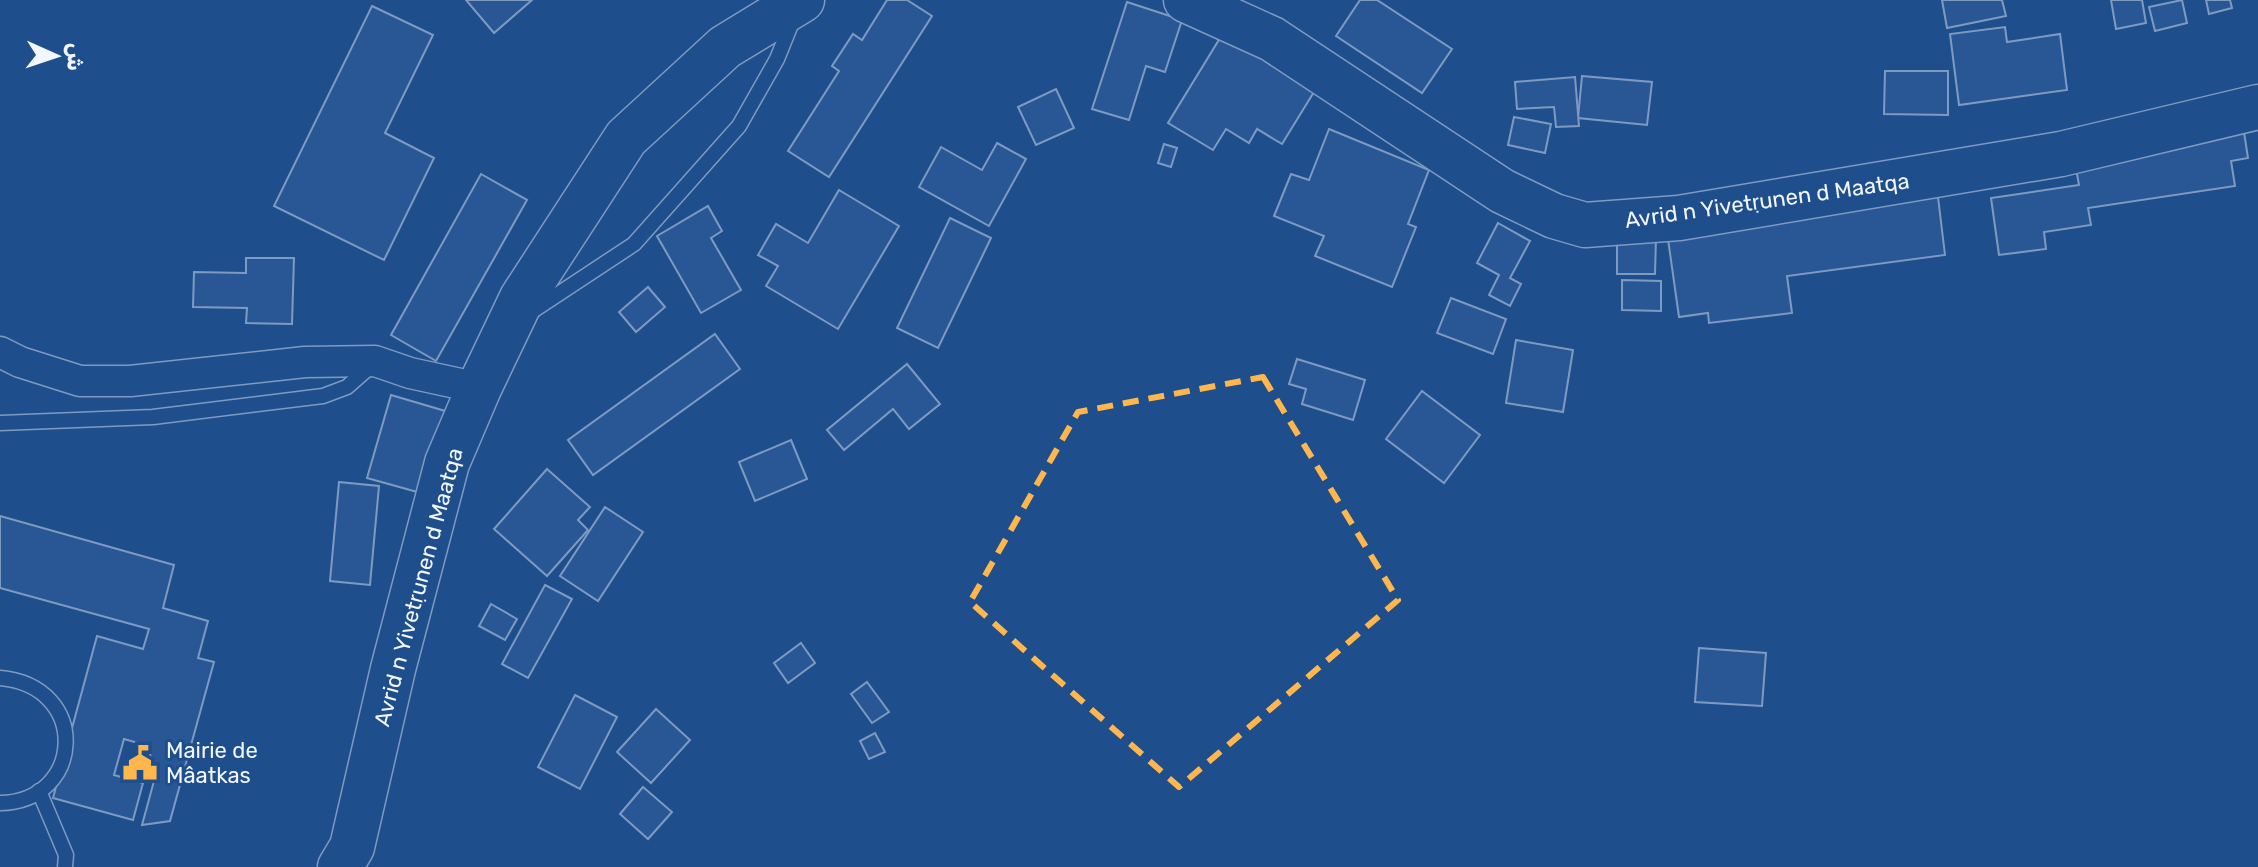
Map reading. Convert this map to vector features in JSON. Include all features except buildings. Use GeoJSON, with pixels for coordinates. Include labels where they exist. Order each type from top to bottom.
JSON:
{"type":"FeatureCollection","features":[{"type":"Feature","properties":{"kind":"main road","name":"Avrid n Yivetṛunen d Maatqa"},"geometry":{"type":"LineString","coordinates":[[1186,0],[1272,39],[1502,191],[1554,216],[1585,225],[1679,218],[2061,154],[2258,107]]}},
{"type":"Feature","properties":{"kind":"main road","name":"Avrid n Yivetṛunen d Maatqa"},"geometry":{"type":"LineString","coordinates":[[340,867],[352,847],[393,669],[447,463],[522,298],[626,138],[725,47],[801,1]]}},
{"type":"Feature","properties":{"kind":"street"},"geometry":{"type":"LineString","coordinates":[[0,352],[20,362],[80,381],[130,381],[305,362],[375,361],[410,373],[479,388]]}},
{"type":"Feature","properties":{"kind":"lane"},"geometry":{"type":"LineString","coordinates":[[509,326],[634,244],[666,209],[739,126],[777,59],[801,1]]}},
{"type":"Feature","properties":{"kind":"lane"},"geometry":{"type":"LineString","coordinates":[[0,423],[153,417],[323,396],[347,387],[375,361]]}},
{"type":"Feature","properties":{"kind":"lane"},"geometry":{"type":"LineString","coordinates":[[0,678],[22,680],[41,690],[56,705],[64,724],[66,746],[61,767],[49,783],[14,803],[0,803]]}},
{"type":"Feature","properties":{"kind":"lane"},"geometry":{"type":"LineString","coordinates":[[39,791],[66,855],[65,867]]}},
{"type":"Feature","properties":{"kind":"highlighted area"},"geometry":{"type":"Polygon","coordinates":[[[1263,377],[1398,600],[1179,787],[970,602],[1078,412],[1263,377]]]}},
{"type":"Feature","properties":{"kind":"place","name":"Mairie de Mâatkas"},"geometry":{"type":"Point","coordinates":[140,763]}}]}
